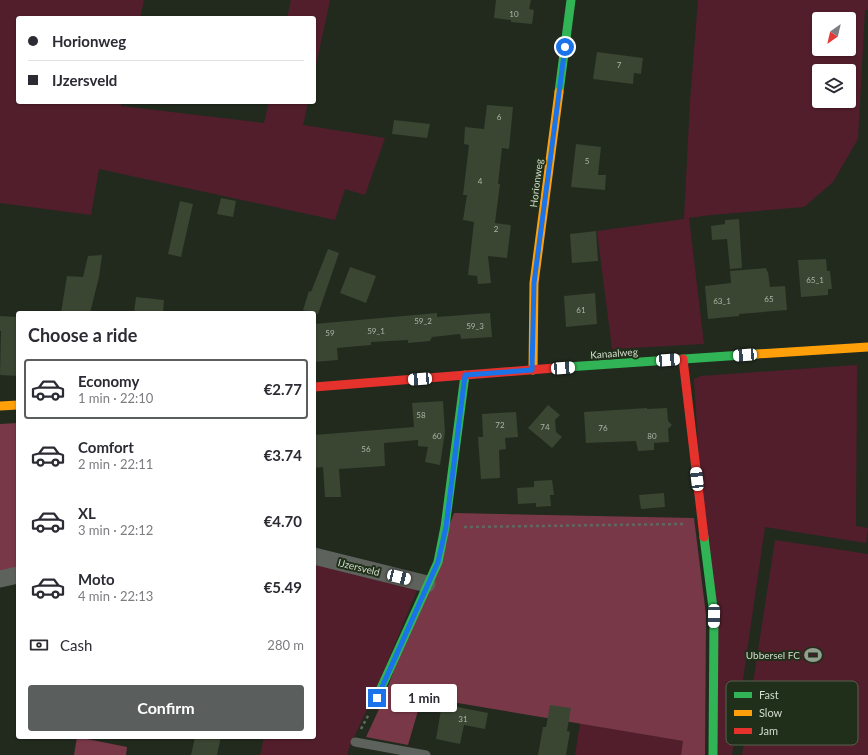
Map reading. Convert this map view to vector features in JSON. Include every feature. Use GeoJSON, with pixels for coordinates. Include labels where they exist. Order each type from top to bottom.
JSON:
{"type":"FeatureCollection","features":[{"type":"Feature","properties":{"kind":"street","name":"Horionweg"},"geometry":{"type":"LineString","coordinates":[[532,370],[534,283],[571,0]]}},
{"type":"Feature","properties":{"kind":"street","name":"Kanaalweg"},"geometry":{"type":"LineString","coordinates":[[316,387],[684,359],[868,347]]}},
{"type":"Feature","properties":{"kind":"street"},"geometry":{"type":"LineString","coordinates":[[684,359],[714,616],[713,755]]}},
{"type":"Feature","properties":{"kind":"street"},"geometry":{"type":"LineString","coordinates":[[377,698],[438,562],[446,527],[465,375]]}},
{"type":"Feature","properties":{"kind":"street"},"geometry":{"type":"LineString","coordinates":[[0,406],[16,405]]}},
{"type":"Feature","properties":{"kind":"street","name":"IJzersveld"},"geometry":{"type":"LineString","coordinates":[[316,556],[427,584]]}},
{"type":"Feature","properties":{"kind":"street"},"geometry":{"type":"LineString","coordinates":[[0,579],[16,575]]}},
{"type":"Feature","properties":{"kind":"lane"},"geometry":{"type":"LineString","coordinates":[[355,742],[426,755]]}},
{"type":"Feature","properties":{"kind":"path"},"geometry":{"type":"LineString","coordinates":[[446,527],[702,523]]}},
{"type":"Feature","properties":{"kind":"path"},"geometry":{"type":"LineString","coordinates":[[355,742],[377,698]]}},
{"type":"Feature","properties":{"kind":"shaded area"},"geometry":{"type":"Polygon","coordinates":[[[0,0],[144,0],[140,16],[16,16],[16,104],[122,104],[121,106],[264,123],[269,104],[308,104],[303,125],[385,138],[365,195],[345,189],[335,220],[99,169],[91,215],[0,203],[0,0]]]}},
{"type":"Feature","properties":{"kind":"shaded area"},"geometry":{"type":"Polygon","coordinates":[[[291,0],[330,0],[316,65],[316,16],[287,16],[291,0]]]}},
{"type":"Feature","properties":{"kind":"shaded area"},"geometry":{"type":"Polygon","coordinates":[[[698,0],[868,0],[868,10],[865,10],[858,139],[833,182],[804,207],[689,218],[704,344],[612,349],[597,231],[684,219],[690,101],[698,0]]]}},
{"type":"Feature","properties":{"kind":"shaded area"},"geometry":{"type":"Polygon","coordinates":[[[857,365],[856,526],[868,528],[866,543],[765,527],[743,681],[726,681],[726,745],[733,745],[732,755],[718,755],[694,379],[701,376],[857,365]]]}},
{"type":"Feature","properties":{"kind":"shaded area"},"geometry":{"type":"Polygon","coordinates":[[[16,423],[16,570],[0,574],[0,424],[16,423]]]}},
{"type":"Feature","properties":{"kind":"shaded area"},"geometry":{"type":"Polygon","coordinates":[[[454,513],[694,518],[706,615],[705,755],[681,755],[683,741],[422,697],[408,745],[366,737],[380,707],[454,513]]]}},
{"type":"Feature","properties":{"kind":"shaded area","name":"Ubbersel FC"},"geometry":{"type":"Polygon","coordinates":[[[775,540],[868,554],[868,755],[742,755],[744,745],[858,745],[858,681],[753,681],[775,540]]]}},
{"type":"Feature","properties":{"kind":"shaded area"},"geometry":{"type":"Polygon","coordinates":[[[316,560],[417,590],[376,690],[347,755],[260,755],[264,739],[316,739],[316,560]]]}},
{"type":"Feature","properties":{"kind":"shaded area"},"geometry":{"type":"Polygon","coordinates":[[[580,723],[683,741],[681,755],[575,755],[580,723]]]}},
{"type":"Feature","properties":{"kind":"shaded area"},"geometry":{"type":"Polygon","coordinates":[[[77,739],[87,739],[127,747],[126,755],[74,755],[77,739]]]}},
{"type":"Feature","properties":{"kind":"building"},"geometry":{"type":"Polygon","coordinates":[[[496,0],[531,0],[529,9],[534,10],[532,24],[511,22],[511,20],[494,18],[496,0]]]}},
{"type":"Feature","properties":{"kind":"building"},"geometry":{"type":"Polygon","coordinates":[[[597,52],[643,58],[641,74],[634,73],[633,84],[593,79],[597,52]]]}},
{"type":"Feature","properties":{"kind":"building"},"geometry":{"type":"Polygon","coordinates":[[[487,105],[513,107],[509,149],[502,148],[498,184],[500,184],[495,223],[511,225],[507,258],[488,256],[491,283],[478,284],[477,276],[468,275],[474,222],[463,220],[467,195],[463,195],[469,145],[464,144],[465,127],[484,129],[487,105]]]}},
{"type":"Feature","properties":{"kind":"building"},"geometry":{"type":"Polygon","coordinates":[[[394,120],[430,124],[427,138],[392,134],[394,120]]]}},
{"type":"Feature","properties":{"kind":"building"},"geometry":{"type":"Polygon","coordinates":[[[576,144],[601,147],[598,175],[606,175],[605,190],[571,187],[576,144]]]}},
{"type":"Feature","properties":{"kind":"building"},"geometry":{"type":"Polygon","coordinates":[[[221,198],[236,201],[233,217],[217,214],[221,198]]]}},
{"type":"Feature","properties":{"kind":"building"},"geometry":{"type":"Polygon","coordinates":[[[180,201],[193,204],[181,257],[168,254],[180,201]]]}},
{"type":"Feature","properties":{"kind":"building"},"geometry":{"type":"Polygon","coordinates":[[[739,219],[742,268],[730,269],[727,239],[712,240],[711,226],[725,224],[725,220],[739,219]]]}},
{"type":"Feature","properties":{"kind":"building"},"geometry":{"type":"Polygon","coordinates":[[[596,231],[598,261],[572,263],[570,234],[596,231]]]}},
{"type":"Feature","properties":{"kind":"building"},"geometry":{"type":"Polygon","coordinates":[[[328,249],[339,253],[318,314],[316,313],[316,311],[303,310],[309,291],[311,292],[328,249]]]}},
{"type":"Feature","properties":{"kind":"building"},"geometry":{"type":"Polygon","coordinates":[[[102,255],[99,277],[90,311],[61,311],[67,276],[83,277],[88,256],[102,255]]]}},
{"type":"Feature","properties":{"kind":"building"},"geometry":{"type":"Polygon","coordinates":[[[826,259],[827,271],[830,271],[832,289],[828,289],[828,295],[801,297],[798,260],[826,259]]]}},
{"type":"Feature","properties":{"kind":"building"},"geometry":{"type":"Polygon","coordinates":[[[350,267],[376,276],[366,303],[340,293],[350,267]]]}},
{"type":"Feature","properties":{"kind":"building"},"geometry":{"type":"Polygon","coordinates":[[[766,268],[770,287],[785,286],[787,310],[739,314],[739,316],[708,319],[705,286],[731,283],[730,271],[766,268]]]}},
{"type":"Feature","properties":{"kind":"building"},"geometry":{"type":"Polygon","coordinates":[[[595,293],[597,324],[566,327],[564,296],[595,293]]]}},
{"type":"Feature","properties":{"kind":"building"},"geometry":{"type":"Polygon","coordinates":[[[136,297],[164,300],[163,311],[134,311],[136,297]]]}},
{"type":"Feature","properties":{"kind":"building"},"geometry":{"type":"Polygon","coordinates":[[[437,313],[437,317],[490,313],[492,337],[461,339],[460,334],[432,337],[430,341],[408,343],[408,340],[371,342],[371,345],[337,348],[338,360],[316,362],[316,324],[437,313]]]}},
{"type":"Feature","properties":{"kind":"building"},"geometry":{"type":"Polygon","coordinates":[[[0,316],[16,317],[16,376],[0,375],[0,316]]]}},
{"type":"Feature","properties":{"kind":"building"},"geometry":{"type":"Polygon","coordinates":[[[443,401],[445,432],[440,465],[425,462],[428,447],[418,446],[418,440],[384,443],[385,466],[339,469],[341,497],[325,497],[323,467],[316,468],[316,435],[414,427],[412,403],[443,401]]]}},
{"type":"Feature","properties":{"kind":"building"},"geometry":{"type":"Polygon","coordinates":[[[548,405],[560,415],[555,420],[556,432],[562,437],[552,448],[528,428],[548,405]]]}},
{"type":"Feature","properties":{"kind":"building"},"geometry":{"type":"Polygon","coordinates":[[[667,408],[668,421],[672,425],[668,429],[669,442],[654,443],[654,450],[638,451],[636,441],[586,443],[584,412],[667,408]]]}},
{"type":"Feature","properties":{"kind":"building"},"geometry":{"type":"Polygon","coordinates":[[[516,412],[518,437],[505,438],[506,449],[499,450],[500,478],[481,479],[478,437],[483,437],[482,414],[516,412]]]}},
{"type":"Feature","properties":{"kind":"building"},"geometry":{"type":"Polygon","coordinates":[[[552,480],[554,495],[550,495],[551,506],[536,507],[536,503],[518,504],[517,488],[534,487],[534,481],[552,480]]]}},
{"type":"Feature","properties":{"kind":"building"},"geometry":{"type":"Polygon","coordinates":[[[664,493],[665,507],[641,509],[639,495],[664,493]]]}},
{"type":"Feature","properties":{"kind":"building"},"geometry":{"type":"Polygon","coordinates":[[[442,704],[488,713],[485,729],[464,725],[460,744],[436,739],[442,704]]]}},
{"type":"Feature","properties":{"kind":"building"},"geometry":{"type":"Polygon","coordinates":[[[550,705],[571,708],[567,731],[570,732],[566,755],[538,755],[543,727],[546,727],[550,705]]]}},
{"type":"Feature","properties":{"kind":"building"},"geometry":{"type":"Polygon","coordinates":[[[195,739],[221,739],[217,755],[191,755],[195,739]]]}},
{"type":"Feature","properties":{"kind":"traffic: fast"},"geometry":{"type":"LineString","coordinates":[[559,92],[571,0]]}},
{"type":"Feature","properties":{"kind":"traffic: fast"},"geometry":{"type":"LineString","coordinates":[[567,367],[757,354]]}},
{"type":"Feature","properties":{"kind":"traffic: fast"},"geometry":{"type":"LineString","coordinates":[[377,697],[438,562],[445,527],[465,375]]}},
{"type":"Feature","properties":{"kind":"traffic: fast"},"geometry":{"type":"LineString","coordinates":[[704,537],[714,616],[713,755]]}},
{"type":"Feature","properties":{"kind":"traffic: slow"},"geometry":{"type":"LineString","coordinates":[[533,370],[534,283],[559,92]]}},
{"type":"Feature","properties":{"kind":"traffic: slow"},"geometry":{"type":"LineString","coordinates":[[757,354],[868,347]]}},
{"type":"Feature","properties":{"kind":"traffic: slow"},"geometry":{"type":"LineString","coordinates":[[0,406],[16,405]]}},
{"type":"Feature","properties":{"kind":"traffic: jam"},"geometry":{"type":"LineString","coordinates":[[683,359],[704,537]]}},
{"type":"Feature","properties":{"kind":"traffic: jam"},"geometry":{"type":"LineString","coordinates":[[316,387],[567,367]]}},
{"type":"Feature","properties":{"kind":"place","name":"Ubbersel FC"},"geometry":{"type":"Point","coordinates":[813,655]}},
{"type":"Feature","properties":{"kind":"route"},"geometry":{"type":"LineString","coordinates":[[377,698],[438,562],[446,527],[465,375],[532,370],[534,283],[565,47]]}}]}
